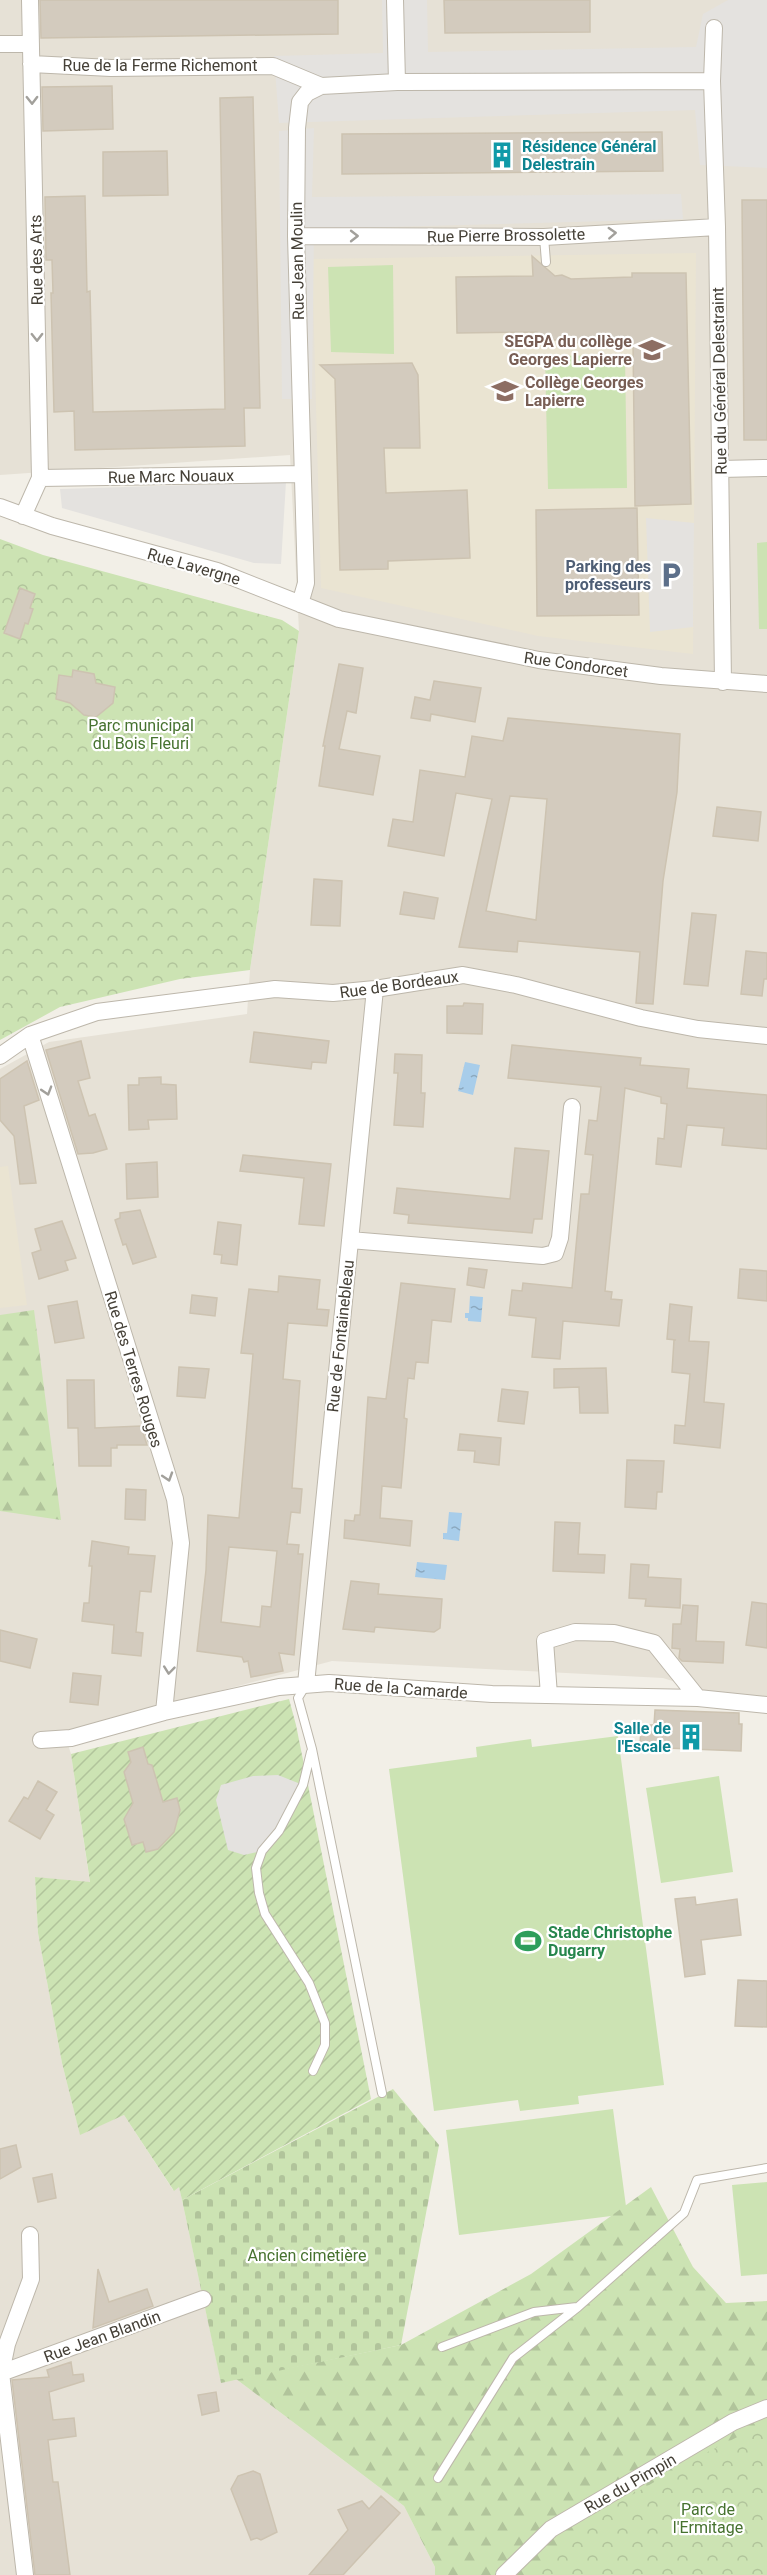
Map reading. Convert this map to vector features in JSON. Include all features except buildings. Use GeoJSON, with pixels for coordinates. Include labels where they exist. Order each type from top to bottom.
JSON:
{"type":"FeatureCollection","features":[{"type":"Feature","properties":{"kind":"street","name":"Rue des Arts"},"geometry":{"type":"LineString","coordinates":[[23,516],[40,478],[30,0]]}},
{"type":"Feature","properties":{"kind":"street"},"geometry":{"type":"LineString","coordinates":[[395,0],[397,82]]}},
{"type":"Feature","properties":{"kind":"street","name":"Rue du Général Delestraint"},"geometry":{"type":"LineString","coordinates":[[714,28],[712,81],[717,227],[723,681]]}},
{"type":"Feature","properties":{"kind":"street"},"geometry":{"type":"LineString","coordinates":[[0,45],[31,44]]}},
{"type":"Feature","properties":{"kind":"street","name":"Rue de la Ferme Richemont"},"geometry":{"type":"LineString","coordinates":[[32,64],[111,68],[273,66],[321,86]]}},
{"type":"Feature","properties":{"kind":"street"},"geometry":{"type":"LineString","coordinates":[[321,86],[397,82],[712,81]]}},
{"type":"Feature","properties":{"kind":"street","name":"Rue Jean Moulin"},"geometry":{"type":"LineString","coordinates":[[300,604],[306,583],[301,474],[296,236],[297,128],[300,102],[308,93],[321,86]]}},
{"type":"Feature","properties":{"kind":"street","name":"Rue Pierre Brossolette"},"geometry":{"type":"LineString","coordinates":[[296,236],[544,237],[717,227]]}},
{"type":"Feature","properties":{"kind":"street"},"geometry":{"type":"LineString","coordinates":[[721,469],[767,468]]}},
{"type":"Feature","properties":{"kind":"street","name":"Rue Marc Nouaux"},"geometry":{"type":"LineString","coordinates":[[40,478],[301,474]]}},
{"type":"Feature","properties":{"kind":"street","name":"Rue Lavergne"},"geometry":{"type":"LineString","coordinates":[[0,507],[23,516],[217,571],[326,616],[387,630]]}},
{"type":"Feature","properties":{"kind":"street","name":"Rue Condorcet"},"geometry":{"type":"LineString","coordinates":[[387,630],[539,660],[661,676],[767,684]]}},
{"type":"Feature","properties":{"kind":"street","name":"Rue de Bordeaux"},"geometry":{"type":"LineString","coordinates":[[0,1056],[30,1035],[97,1012],[275,989],[333,993],[375,989],[463,975],[516,985],[698,1029],[767,1036]]}},
{"type":"Feature","properties":{"kind":"street","name":"Rue de Fontainebleau"},"geometry":{"type":"LineString","coordinates":[[306,1684],[375,989]]}},
{"type":"Feature","properties":{"kind":"street","name":"Rue des Terres Rouges"},"geometry":{"type":"LineString","coordinates":[[30,1035],[175,1499],[181,1543],[164,1712]]}},
{"type":"Feature","properties":{"kind":"street"},"geometry":{"type":"LineString","coordinates":[[350,1240],[543,1256],[555,1252],[560,1238],[572,1107]]}},
{"type":"Feature","properties":{"kind":"street"},"geometry":{"type":"LineString","coordinates":[[549,1695],[545,1641],[575,1632],[614,1633],[654,1643],[698,1698]]}},
{"type":"Feature","properties":{"kind":"street","name":"Rue de la Camarde"},"geometry":{"type":"LineString","coordinates":[[41,1740],[71,1738],[164,1712],[279,1687],[306,1684],[329,1683],[549,1695],[698,1698],[767,1705]]}},
{"type":"Feature","properties":{"kind":"street"},"geometry":{"type":"LineString","coordinates":[[25,2575],[1,2373],[7,2344],[31,2279],[30,2235]]}},
{"type":"Feature","properties":{"kind":"street","name":"Rue Jean Blandin"},"geometry":{"type":"LineString","coordinates":[[1,2373],[203,2299]]}},
{"type":"Feature","properties":{"kind":"street","name":"Rue du Pimpin"},"geometry":{"type":"LineString","coordinates":[[504,2575],[551,2529],[733,2422],[767,2408]]}},
{"type":"Feature","properties":{"kind":"lane"},"geometry":{"type":"LineString","coordinates":[[544,237],[546,262]]}},
{"type":"Feature","properties":{"kind":"lane"},"geometry":{"type":"LineString","coordinates":[[306,1684],[298,1698],[312,1749],[382,2093]]}},
{"type":"Feature","properties":{"kind":"lane"},"geometry":{"type":"LineString","coordinates":[[312,1749],[303,1785],[279,1831],[262,1851],[256,1868],[259,1893],[265,1914],[309,1983],[325,2023],[325,2045],[313,2070]]}},
{"type":"Feature","properties":{"kind":"lane"},"geometry":{"type":"LineString","coordinates":[[438,2478],[513,2358],[578,2307],[684,2213],[697,2180],[767,2168]]}},
{"type":"Feature","properties":{"kind":"lane"},"geometry":{"type":"LineString","coordinates":[[442,2347],[534,2312],[578,2307]]}},
{"type":"Feature","properties":{"kind":"shaded area"},"geometry":{"type":"Polygon","coordinates":[[[0,0],[767,0],[767,1711],[663,1678],[332,1661],[64,1732],[71,1754],[90,1883],[35,1877],[38,1933],[62,2063],[80,2134],[124,2115],[173,2190],[179,2186],[221,2382],[236,2379],[404,2506],[435,2567],[435,2575],[0,2575],[0,1069],[49,1042],[247,1014],[250,970],[299,631],[290,455],[0,475],[0,0]]]}},
{"type":"Feature","properties":{"kind":"shaded area"},"geometry":{"type":"Polygon","coordinates":[[[382,0],[427,0],[428,52],[696,47],[703,14],[728,0],[767,0],[767,168],[700,165],[695,110],[279,123],[274,56],[383,53],[382,0]]]}},
{"type":"Feature","properties":{"kind":"shaded area"},"geometry":{"type":"Polygon","coordinates":[[[314,128],[312,197],[681,194],[683,219],[314,229],[312,399],[282,399],[279,131],[314,128]]]}},
{"type":"Feature","properties":{"kind":"shaded area","name":"Collège Georges Lapierre"},"geometry":{"type":"Polygon","coordinates":[[[696,253],[693,654],[538,636],[321,588],[312,259],[696,253]]]}},
{"type":"Feature","properties":{"kind":"shaded area"},"geometry":{"type":"Polygon","coordinates":[[[286,482],[281,564],[254,563],[62,508],[60,489],[286,482]]]}},
{"type":"Feature","properties":{"kind":"shaded area","name":"Parking des professeurs"},"geometry":{"type":"Polygon","coordinates":[[[646,518],[694,523],[693,627],[650,632],[646,518]]]}},
{"type":"Feature","properties":{"kind":"shaded area"},"geometry":{"type":"Polygon","coordinates":[[[8,1166],[27,1305],[0,1308],[0,1167],[8,1166]]]}},
{"type":"Feature","properties":{"kind":"shaded area"},"geometry":{"type":"Polygon","coordinates":[[[278,1775],[303,1785],[262,1851],[244,1855],[228,1850],[216,1800],[221,1785],[253,1776],[278,1775]]]}},
{"type":"Feature","properties":{"kind":"green space"},"geometry":{"type":"Polygon","coordinates":[[[393,265],[394,354],[331,352],[328,267],[393,265]]]}},
{"type":"Feature","properties":{"kind":"green space"},"geometry":{"type":"Polygon","coordinates":[[[625,355],[627,488],[548,489],[545,356],[625,355]]]}},
{"type":"Feature","properties":{"kind":"green space","name":"Parc municipal du Bois Fleuri"},"geometry":{"type":"Polygon","coordinates":[[[0,539],[43,555],[282,620],[299,631],[250,970],[180,979],[60,1007],[0,1040],[0,539]]]}},
{"type":"Feature","properties":{"kind":"green space"},"geometry":{"type":"Polygon","coordinates":[[[767,542],[767,629],[759,629],[757,543],[767,542]]]}},
{"type":"Feature","properties":{"kind":"green space"},"geometry":{"type":"Polygon","coordinates":[[[34,1310],[61,1520],[0,1511],[0,1315],[34,1310]]]}},
{"type":"Feature","properties":{"kind":"green space"},"geometry":{"type":"Polygon","coordinates":[[[289,1699],[371,2099],[182,2200],[179,2187],[174,2191],[124,2115],[80,2135],[62,2063],[38,1933],[35,1877],[90,1882],[71,1754],[289,1699]]]}},
{"type":"Feature","properties":{"kind":"green space","name":"Stade Christophe Dugarry"},"geometry":{"type":"Polygon","coordinates":[[[618,1736],[664,2085],[578,2096],[579,2104],[520,2111],[518,2100],[434,2111],[389,1769],[477,1757],[476,1747],[531,1739],[532,1747],[618,1736]]]}},
{"type":"Feature","properties":{"kind":"green space"},"geometry":{"type":"Polygon","coordinates":[[[719,1776],[733,1872],[661,1883],[646,1788],[719,1776]]]}},
{"type":"Feature","properties":{"kind":"green space","name":"Ancien cimetière"},"geometry":{"type":"Polygon","coordinates":[[[393,2089],[439,2145],[401,2345],[221,2383],[182,2200],[393,2089]]]}},
{"type":"Feature","properties":{"kind":"green space"},"geometry":{"type":"Polygon","coordinates":[[[613,2109],[627,2214],[459,2235],[446,2130],[613,2109]]]}},
{"type":"Feature","properties":{"kind":"green space"},"geometry":{"type":"Polygon","coordinates":[[[767,2182],[767,2274],[741,2276],[732,2185],[767,2182]]]}},
{"type":"Feature","properties":{"kind":"green space"},"geometry":{"type":"Polygon","coordinates":[[[651,2187],[693,2267],[726,2303],[767,2301],[767,2575],[435,2575],[435,2567],[404,2506],[236,2379],[401,2345],[531,2274],[651,2187]]]}},
{"type":"Feature","properties":{"kind":"green space","name":"Parc de l'Ermitage"},"geometry":{"type":"Polygon","coordinates":[[[767,2422],[767,2575],[529,2575],[613,2506],[692,2460],[767,2422]]]}},
{"type":"Feature","properties":{"kind":"water"},"geometry":{"type":"Polygon","coordinates":[[[465,1062],[480,1065],[473,1095],[458,1091],[465,1062]]]}},
{"type":"Feature","properties":{"kind":"water"},"geometry":{"type":"Polygon","coordinates":[[[470,1296],[483,1297],[481,1322],[468,1321],[468,1318],[465,1318],[465,1313],[469,1313],[470,1296]]]}},
{"type":"Feature","properties":{"kind":"water"},"geometry":{"type":"Polygon","coordinates":[[[449,1512],[462,1513],[459,1541],[443,1539],[443,1533],[447,1533],[449,1512]]]}},
{"type":"Feature","properties":{"kind":"water"},"geometry":{"type":"Polygon","coordinates":[[[417,1562],[447,1565],[445,1580],[415,1577],[417,1562]]]}},
{"type":"Feature","properties":{"kind":"place","name":"Résidence Général Delestrain"},"geometry":{"type":"Point","coordinates":[502,155]}},
{"type":"Feature","properties":{"kind":"place","name":"SEGPA du collège Georges Lapierre"},"geometry":{"type":"Point","coordinates":[652,350]}},
{"type":"Feature","properties":{"kind":"place","name":"Collège Georges Lapierre"},"geometry":{"type":"Point","coordinates":[505,391]}},
{"type":"Feature","properties":{"kind":"place","name":"Parking des professeurs"},"geometry":{"type":"Point","coordinates":[671,575]}},
{"type":"Feature","properties":{"kind":"place","name":"Salle de l'Escale"},"geometry":{"type":"Point","coordinates":[691,1737]}},
{"type":"Feature","properties":{"kind":"place","name":"Stade Christophe Dugarry"},"geometry":{"type":"Point","coordinates":[528,1941]}}]}
